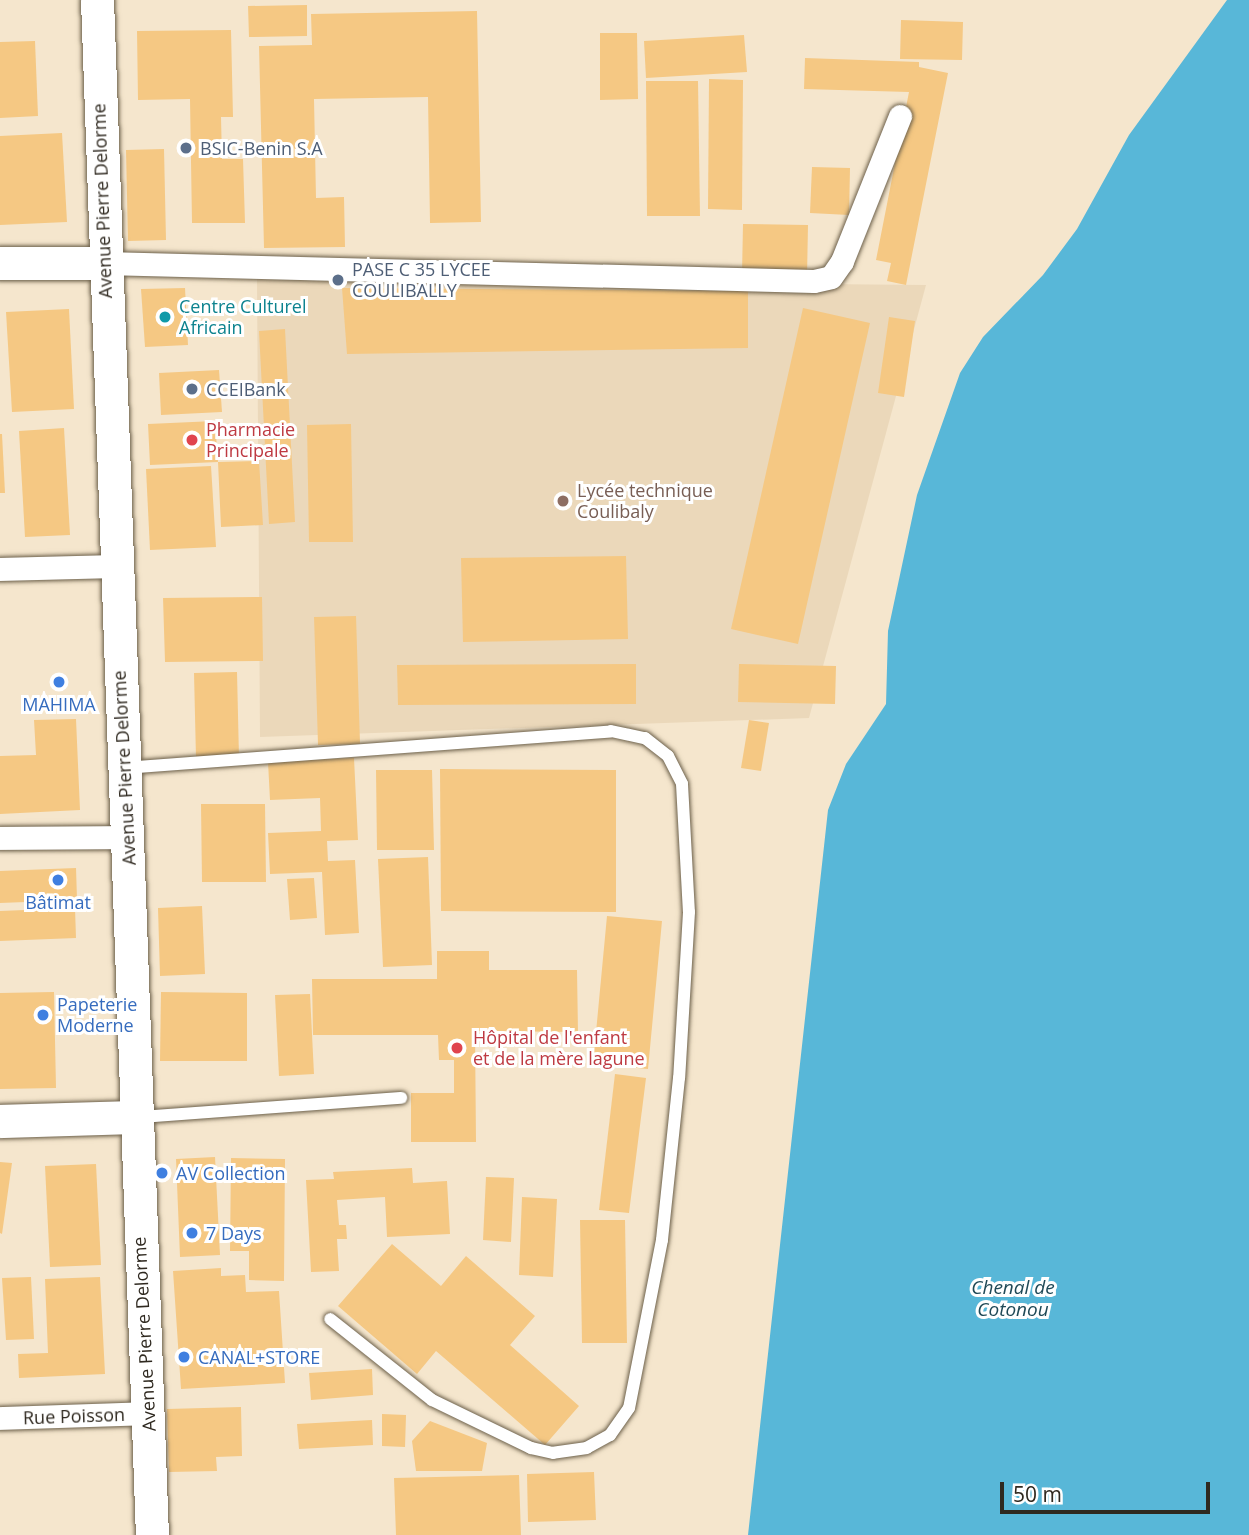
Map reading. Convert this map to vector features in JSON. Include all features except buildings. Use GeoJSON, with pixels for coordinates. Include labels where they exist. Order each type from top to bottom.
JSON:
{"type":"FeatureCollection","features":[{"type":"Feature","properties":{"kind":"main road","name":"Avenue Pierre Delorme"},"geometry":{"type":"LineString","coordinates":[[97,0],[114,566],[128,837],[134,1117],[152,1535]]}},
{"type":"Feature","properties":{"kind":"main road"},"geometry":{"type":"LineString","coordinates":[[0,263],[104,262]]}},
{"type":"Feature","properties":{"kind":"main road"},"geometry":{"type":"LineString","coordinates":[[0,1121],[134,1117]]}},
{"type":"Feature","properties":{"kind":"street"},"geometry":{"type":"LineString","coordinates":[[104,262],[814,282],[831,277],[842,261],[900,116]]}},
{"type":"Feature","properties":{"kind":"street"},"geometry":{"type":"LineString","coordinates":[[0,569],[114,566]]}},
{"type":"Feature","properties":{"kind":"street"},"geometry":{"type":"LineString","coordinates":[[0,838],[128,837]]}},
{"type":"Feature","properties":{"kind":"street","name":"Rue Poisson"},"geometry":{"type":"LineString","coordinates":[[0,1418],[147,1413]]}},
{"type":"Feature","properties":{"kind":"lane"},"geometry":{"type":"LineString","coordinates":[[124,768],[611,731],[645,738],[668,756],[681,783],[689,912],[679,1078],[662,1240],[629,1408],[610,1434],[587,1448],[553,1453],[531,1448],[432,1400],[330,1319]]}},
{"type":"Feature","properties":{"kind":"lane"},"geometry":{"type":"LineString","coordinates":[[134,1117],[401,1098]]}},
{"type":"Feature","properties":{"kind":"shaded area","name":"Lycée technique Coulibaly"},"geometry":{"type":"Polygon","coordinates":[[[257,279],[926,285],[809,718],[260,737],[257,279]]]}},
{"type":"Feature","properties":{"kind":"water","name":"Chenal de Cotonou"},"geometry":{"type":"Polygon","coordinates":[[[1227,0],[1249,0],[1249,1535],[748,1535],[828,810],[846,764],[886,704],[888,631],[917,495],[960,373],[983,337],[1043,275],[1077,229],[1129,135],[1227,0]]]}},
{"type":"Feature","properties":{"kind":"place","name":"BSIC-Benin S.A"},"geometry":{"type":"Point","coordinates":[186,148]}},
{"type":"Feature","properties":{"kind":"place","name":"PASE C 35 LYCEE COULIBALLY"},"geometry":{"type":"Point","coordinates":[338,280]}},
{"type":"Feature","properties":{"kind":"place","name":"Centre Culturel Africain"},"geometry":{"type":"Point","coordinates":[165,317]}},
{"type":"Feature","properties":{"kind":"place","name":"CCEIBank"},"geometry":{"type":"Point","coordinates":[192,389]}},
{"type":"Feature","properties":{"kind":"place","name":"Pharmacie Principale"},"geometry":{"type":"Point","coordinates":[192,440]}},
{"type":"Feature","properties":{"kind":"place","name":"Lycée technique Coulibaly"},"geometry":{"type":"Point","coordinates":[563,501]}},
{"type":"Feature","properties":{"kind":"place","name":"MAHIMA"},"geometry":{"type":"Point","coordinates":[59,682]}},
{"type":"Feature","properties":{"kind":"place","name":"Bâtimat"},"geometry":{"type":"Point","coordinates":[58,880]}},
{"type":"Feature","properties":{"kind":"place","name":"Papeterie Moderne"},"geometry":{"type":"Point","coordinates":[43,1015]}},
{"type":"Feature","properties":{"kind":"place","name":"Hôpital de l'enfant et de la mère lagune"},"geometry":{"type":"Point","coordinates":[457,1048]}},
{"type":"Feature","properties":{"kind":"place","name":"AV Collection"},"geometry":{"type":"Point","coordinates":[162,1173]}},
{"type":"Feature","properties":{"kind":"place","name":"7 Days"},"geometry":{"type":"Point","coordinates":[192,1233]}},
{"type":"Feature","properties":{"kind":"place","name":"CANAL+STORE"},"geometry":{"type":"Point","coordinates":[184,1357]}}]}
